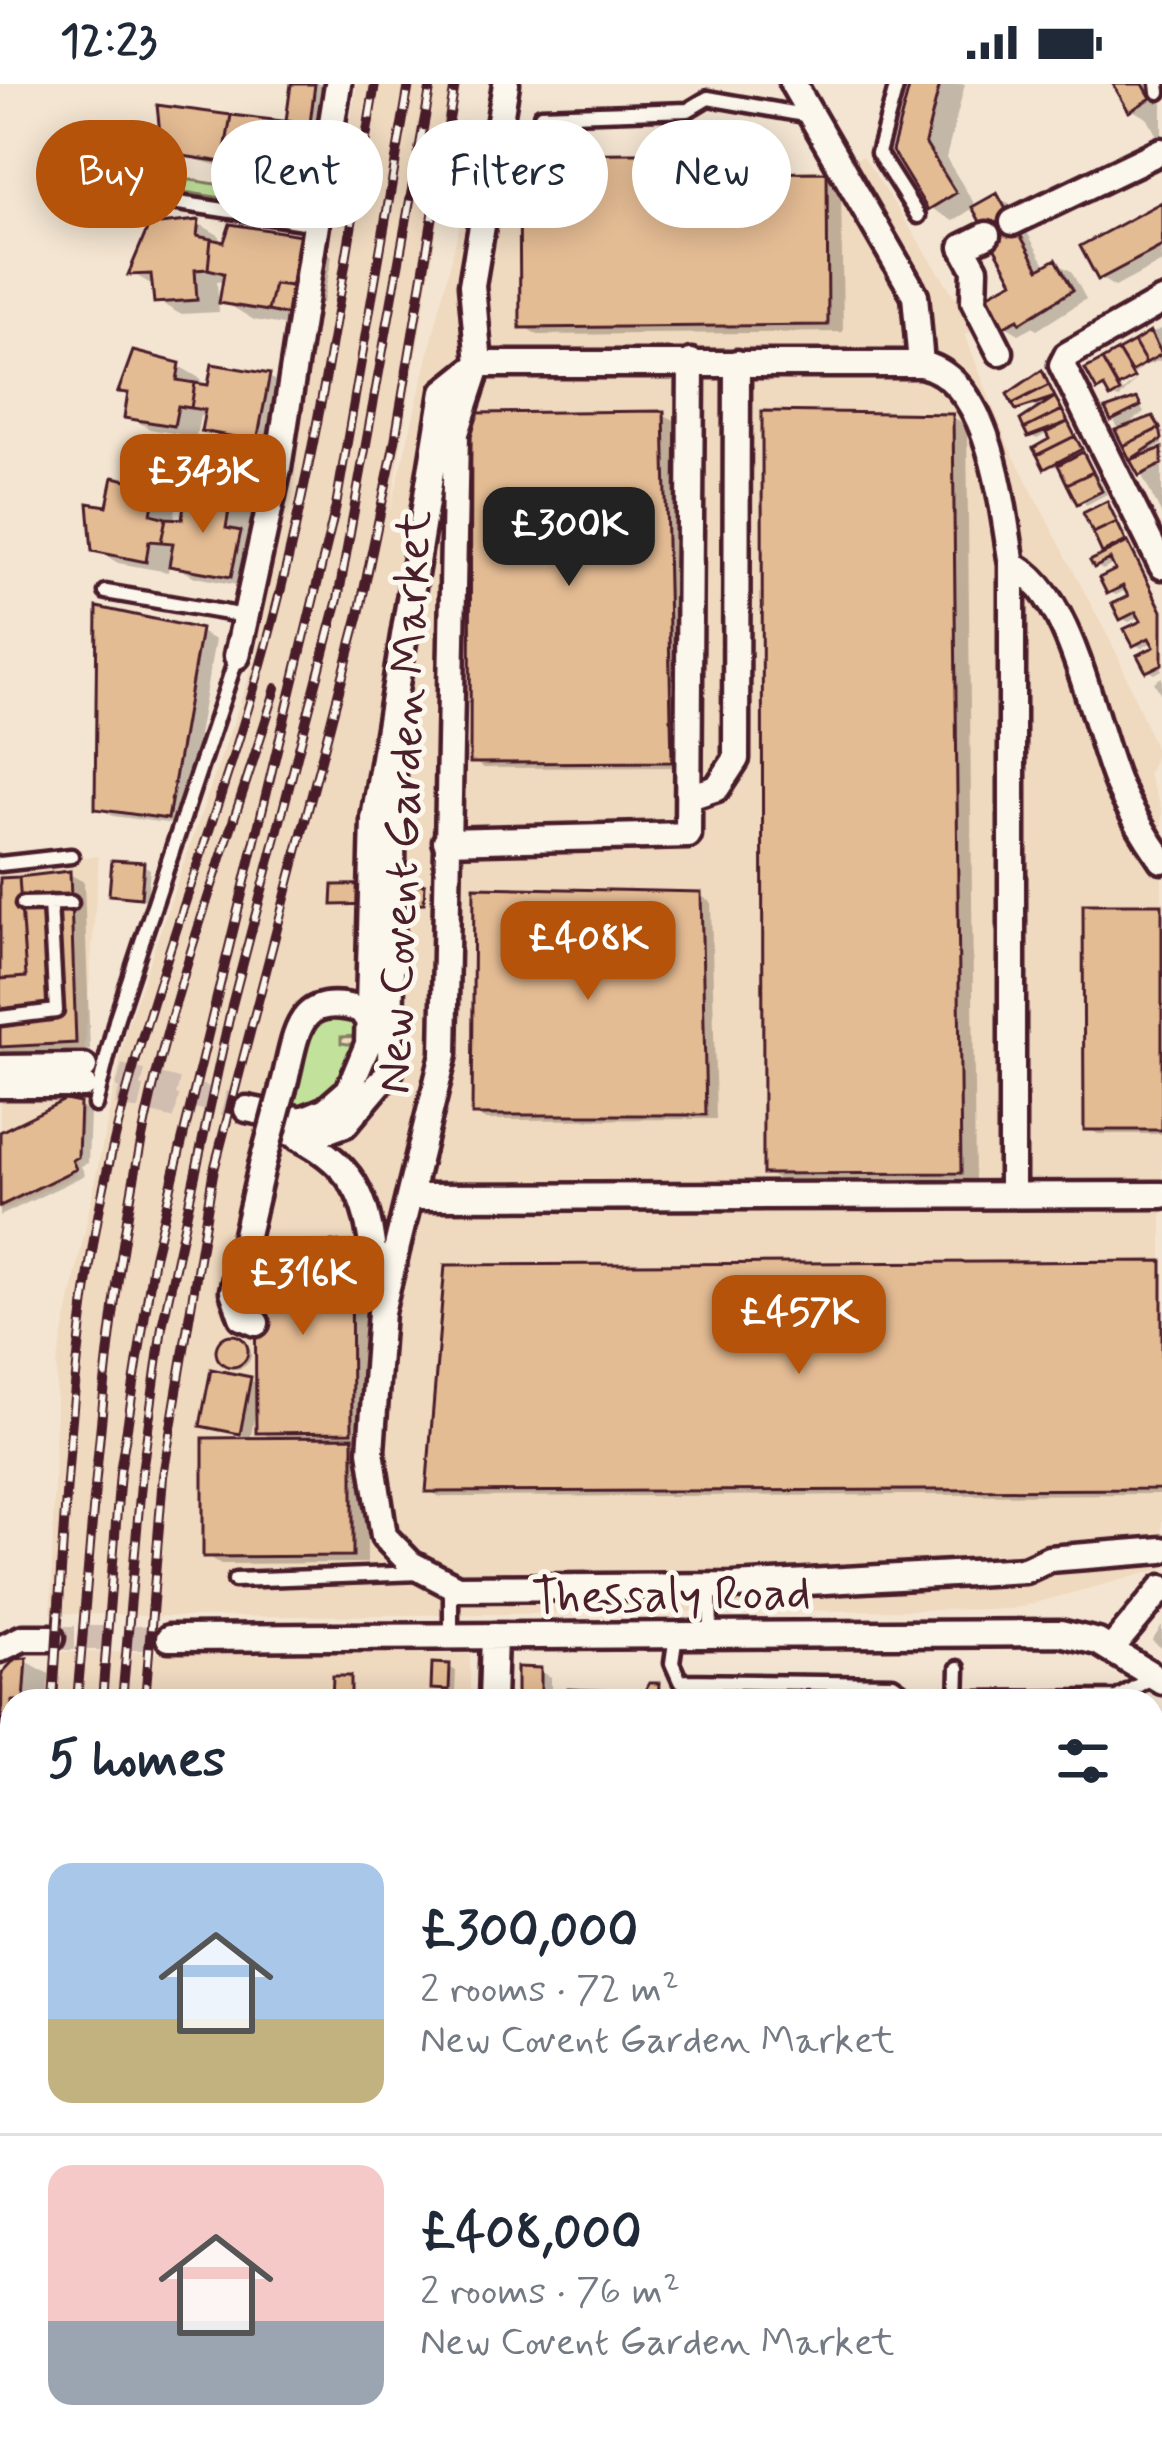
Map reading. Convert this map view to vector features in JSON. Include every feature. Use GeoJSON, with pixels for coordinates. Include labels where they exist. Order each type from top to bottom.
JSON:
{"type":"FeatureCollection","features":[{"type":"Feature","properties":{"kind":"street"},"geometry":{"type":"LineString","coordinates":[[332,120],[338,84]]}},
{"type":"Feature","properties":{"kind":"street"},"geometry":{"type":"LineString","coordinates":[[479,364],[472,285],[506,84]]}},
{"type":"Feature","properties":{"kind":"street"},"geometry":{"type":"LineString","coordinates":[[793,84],[915,296],[921,364]]}},
{"type":"Feature","properties":{"kind":"street"},"geometry":{"type":"LineString","coordinates":[[1013,222],[1161,151]]}},
{"type":"Feature","properties":{"kind":"street"},"geometry":{"type":"LineString","coordinates":[[237,656],[277,473],[315,228]]}},
{"type":"Feature","properties":{"kind":"street"},"geometry":{"type":"LineString","coordinates":[[987,235],[962,247],[975,269],[974,302],[1000,352]]}},
{"type":"Feature","properties":{"kind":"street"},"geometry":{"type":"LineString","coordinates":[[1162,301],[1067,356],[1062,365],[1162,566]]}},
{"type":"Feature","properties":{"kind":"street"},"geometry":{"type":"LineString","coordinates":[[446,841],[688,835],[692,362]]}},
{"type":"Feature","properties":{"kind":"street"},"geometry":{"type":"LineString","coordinates":[[688,797],[717,788],[736,759],[737,363]]}},
{"type":"Feature","properties":{"kind":"street"},"geometry":{"type":"LineString","coordinates":[[369,1022],[367,932],[374,819],[444,392],[479,364],[921,364],[943,369],[966,395],[995,472],[1012,565],[1012,1193]]}},
{"type":"Feature","properties":{"kind":"street","name":"New Covent Garden Market"},"geometry":{"type":"LineString","coordinates":[[424,1573],[384,1536],[371,1450],[381,1312],[444,1054],[456,433],[479,364]]}},
{"type":"Feature","properties":{"kind":"street"},"geometry":{"type":"LineString","coordinates":[[1012,565],[1036,580],[1057,616],[1119,786],[1162,860]]}},
{"type":"Feature","properties":{"kind":"street"},"geometry":{"type":"LineString","coordinates":[[291,1133],[316,1135],[345,1124],[390,1071],[393,753],[406,696],[411,634],[404,615]]}},
{"type":"Feature","properties":{"kind":"street"},"geometry":{"type":"LineString","coordinates":[[256,1323],[242,1317],[232,1291],[283,1088],[307,1013],[321,1003],[336,1003],[361,1010],[369,1022]]}},
{"type":"Feature","properties":{"kind":"street","name":"New Covent Garden Market"},"geometry":{"type":"LineString","coordinates":[[369,1022],[362,1064],[350,1090],[326,1110],[302,1120],[245,1116],[324,1150],[360,1189],[381,1312]]}},
{"type":"Feature","properties":{"kind":"street"},"geometry":{"type":"LineString","coordinates":[[0,1068],[87,1086]]}},
{"type":"Feature","properties":{"kind":"street"},"geometry":{"type":"LineString","coordinates":[[0,1085],[87,1086]]}},
{"type":"Feature","properties":{"kind":"street"},"geometry":{"type":"LineString","coordinates":[[410,1198],[1162,1195]]}},
{"type":"Feature","properties":{"kind":"street"},"geometry":{"type":"LineString","coordinates":[[424,1573],[451,1586],[710,1586],[1025,1570],[1049,1559],[1162,1550]]}},
{"type":"Feature","properties":{"kind":"street"},"geometry":{"type":"LineString","coordinates":[[1112,1648],[1162,1588]]}},
{"type":"Feature","properties":{"kind":"street"},"geometry":{"type":"LineString","coordinates":[[0,1649],[41,1632]]}},
{"type":"Feature","properties":{"kind":"street","name":"Thessaly Road"},"geometry":{"type":"LineString","coordinates":[[169,1638],[1060,1633],[1112,1648],[1158,1678]]}},
{"type":"Feature","properties":{"kind":"street"},"geometry":{"type":"LineString","coordinates":[[492,1689],[494,1636]]}},
{"type":"Feature","properties":{"kind":"lane"},"geometry":{"type":"LineString","coordinates":[[898,84],[878,153],[918,216]]}},
{"type":"Feature","properties":{"kind":"lane"},"geometry":{"type":"LineString","coordinates":[[541,116],[688,110],[708,91],[758,111],[810,116]]}},
{"type":"Feature","properties":{"kind":"lane"},"geometry":{"type":"LineString","coordinates":[[106,592],[246,616]]}},
{"type":"Feature","properties":{"kind":"lane"},"geometry":{"type":"LineString","coordinates":[[87,1086],[117,1017],[237,656]]}},
{"type":"Feature","properties":{"kind":"lane"},"geometry":{"type":"LineString","coordinates":[[0,864],[71,856]]}},
{"type":"Feature","properties":{"kind":"lane"},"geometry":{"type":"LineString","coordinates":[[0,1018],[56,1011],[50,903]]}},
{"type":"Feature","properties":{"kind":"lane"},"geometry":{"type":"LineString","coordinates":[[23,904],[71,903]]}},
{"type":"Feature","properties":{"kind":"lane"},"geometry":{"type":"LineString","coordinates":[[235,1580],[424,1573]]}},
{"type":"Feature","properties":{"kind":"lane"},"geometry":{"type":"LineString","coordinates":[[451,1586],[451,1636]]}},
{"type":"Feature","properties":{"kind":"lane"},"geometry":{"type":"LineString","coordinates":[[710,1586],[711,1634]]}},
{"type":"Feature","properties":{"kind":"lane"},"geometry":{"type":"LineString","coordinates":[[676,1634],[672,1663],[680,1681],[893,1684],[900,1689]]}},
{"type":"Feature","properties":{"kind":"lane"},"geometry":{"type":"LineString","coordinates":[[957,1689],[958,1668]]}},
{"type":"Feature","properties":{"kind":"shaded area"},"geometry":{"type":"Polygon","coordinates":[[[357,84],[461,84],[455,120],[407,120],[407,228],[437,228],[390,513],[459,228],[608,228],[608,182],[632,181],[632,228],[791,228],[791,171],[831,168],[863,156],[976,329],[965,335],[1009,447],[1118,656],[1157,753],[1148,774],[1162,810],[1162,1569],[1012,1609],[186,1617],[51,1613],[57,1365],[127,1026],[256,657],[332,228],[383,228],[383,120],[351,120],[357,84]]]}},
{"type":"Feature","properties":{"kind":"shaded area"},"geometry":{"type":"Polygon","coordinates":[[[99,856],[84,1057],[0,1059],[0,863],[99,856]]]}},
{"type":"Feature","properties":{"kind":"shaded area"},"geometry":{"type":"Polygon","coordinates":[[[38,1095],[85,1099],[76,1175],[0,1212],[0,1100],[38,1095]]]}},
{"type":"Feature","properties":{"kind":"shaded area"},"geometry":{"type":"Polygon","coordinates":[[[51,1652],[470,1654],[470,1689],[48,1689],[51,1652]]]}},
{"type":"Feature","properties":{"kind":"green space"},"geometry":{"type":"Polygon","coordinates":[[[187,179],[211,183],[211,196],[187,193],[187,179]]]}},
{"type":"Feature","properties":{"kind":"green space"},"geometry":{"type":"Polygon","coordinates":[[[350,1016],[358,1036],[341,1037],[341,1043],[355,1045],[343,1073],[324,1094],[289,1108],[312,1019],[350,1016]]]}},
{"type":"Feature","properties":{"kind":"building"},"geometry":{"type":"Polygon","coordinates":[[[291,84],[315,84],[310,120],[286,120],[291,84]]]}},
{"type":"Feature","properties":{"kind":"building"},"geometry":{"type":"Polygon","coordinates":[[[910,84],[940,84],[925,143],[956,193],[928,210],[892,151],[910,84]]]}},
{"type":"Feature","properties":{"kind":"building"},"geometry":{"type":"Polygon","coordinates":[[[1113,84],[1143,84],[1151,98],[1129,112],[1113,84]]]}},
{"type":"Feature","properties":{"kind":"building"},"geometry":{"type":"Polygon","coordinates":[[[157,105],[231,115],[230,120],[211,120],[211,160],[187,157],[187,120],[159,120],[157,105]]]}},
{"type":"Feature","properties":{"kind":"building"},"geometry":{"type":"Polygon","coordinates":[[[231,115],[275,120],[230,120],[231,115]]]}},
{"type":"Feature","properties":{"kind":"building"},"geometry":{"type":"Polygon","coordinates":[[[608,153],[632,153],[632,228],[791,228],[791,172],[827,172],[828,325],[520,328],[519,228],[608,228],[608,153]]]}},
{"type":"Feature","properties":{"kind":"building"},"geometry":{"type":"Polygon","coordinates":[[[997,193],[1039,269],[1056,259],[1073,290],[1020,323],[1018,319],[1002,327],[985,296],[1013,281],[972,207],[997,193]]]}},
{"type":"Feature","properties":{"kind":"building"},"geometry":{"type":"Polygon","coordinates":[[[1162,202],[1162,246],[1098,280],[1080,246],[1162,202]]]}},
{"type":"Feature","properties":{"kind":"building"},"geometry":{"type":"Polygon","coordinates":[[[199,220],[197,236],[211,239],[208,269],[195,270],[197,300],[154,303],[151,274],[128,275],[148,228],[187,228],[187,221],[199,220]]]}},
{"type":"Feature","properties":{"kind":"building"},"geometry":{"type":"Polygon","coordinates":[[[229,228],[301,235],[292,286],[274,284],[268,311],[219,303],[224,273],[208,269],[211,239],[224,242],[229,228]]]}},
{"type":"Feature","properties":{"kind":"building"},"geometry":{"type":"Polygon","coordinates":[[[274,284],[292,286],[287,315],[268,311],[274,284]]]}},
{"type":"Feature","properties":{"kind":"building"},"geometry":{"type":"Polygon","coordinates":[[[1150,332],[1162,354],[1146,363],[1134,342],[1150,332]]]}},
{"type":"Feature","properties":{"kind":"building"},"geometry":{"type":"Polygon","coordinates":[[[1134,342],[1146,363],[1131,372],[1118,351],[1134,342]]]}},
{"type":"Feature","properties":{"kind":"building"},"geometry":{"type":"Polygon","coordinates":[[[133,351],[180,363],[177,380],[195,383],[191,408],[178,406],[174,426],[124,418],[128,393],[118,392],[133,351]]]}},
{"type":"Feature","properties":{"kind":"building"},"geometry":{"type":"Polygon","coordinates":[[[1118,351],[1134,378],[1118,387],[1102,360],[1118,351]]]}},
{"type":"Feature","properties":{"kind":"building"},"geometry":{"type":"Polygon","coordinates":[[[1102,360],[1120,392],[1110,398],[1104,387],[1097,391],[1085,369],[1102,360]]]}},
{"type":"Feature","properties":{"kind":"building"},"geometry":{"type":"Polygon","coordinates":[[[212,364],[270,374],[257,441],[201,431],[205,410],[191,408],[195,383],[208,385],[212,364]]]}},
{"type":"Feature","properties":{"kind":"building"},"geometry":{"type":"Polygon","coordinates":[[[1042,370],[1049,385],[1012,404],[1007,394],[1042,370]]]}},
{"type":"Feature","properties":{"kind":"building"},"geometry":{"type":"Polygon","coordinates":[[[1049,385],[1055,397],[1016,410],[1012,404],[1049,385]]]}},
{"type":"Feature","properties":{"kind":"building"},"geometry":{"type":"Polygon","coordinates":[[[1055,397],[1062,410],[1024,429],[1020,420],[1055,397]]]}},
{"type":"Feature","properties":{"kind":"building"},"geometry":{"type":"Polygon","coordinates":[[[1137,398],[1141,406],[1111,421],[1105,409],[1137,398]]]}},
{"type":"Feature","properties":{"kind":"building"},"geometry":{"type":"Polygon","coordinates":[[[1062,410],[1068,422],[1028,437],[1024,429],[1062,410]]]}},
{"type":"Feature","properties":{"kind":"building"},"geometry":{"type":"Polygon","coordinates":[[[664,411],[672,762],[470,763],[471,413],[664,411]]]}},
{"type":"Feature","properties":{"kind":"building"},"geometry":{"type":"Polygon","coordinates":[[[762,411],[953,414],[961,1173],[763,1174],[762,411]]]}},
{"type":"Feature","properties":{"kind":"building"},"geometry":{"type":"Polygon","coordinates":[[[1153,416],[1160,428],[1123,446],[1115,430],[1153,416]]]}},
{"type":"Feature","properties":{"kind":"building"},"geometry":{"type":"Polygon","coordinates":[[[1068,422],[1075,436],[1037,455],[1033,448],[1049,439],[1046,433],[1068,422]]]}},
{"type":"Feature","properties":{"kind":"building"},"geometry":{"type":"Polygon","coordinates":[[[1160,428],[1162,439],[1130,460],[1123,446],[1160,428]]]}},
{"type":"Feature","properties":{"kind":"building"},"geometry":{"type":"Polygon","coordinates":[[[1075,436],[1082,449],[1044,469],[1037,455],[1075,436]]]}},
{"type":"Feature","properties":{"kind":"building"},"geometry":{"type":"Polygon","coordinates":[[[1162,448],[1162,464],[1139,476],[1130,460],[1162,448]]]}},
{"type":"Feature","properties":{"kind":"building"},"geometry":{"type":"Polygon","coordinates":[[[1083,452],[1093,472],[1067,484],[1058,465],[1083,452]]]}},
{"type":"Feature","properties":{"kind":"building"},"geometry":{"type":"Polygon","coordinates":[[[1093,472],[1102,491],[1077,504],[1067,484],[1093,472]]]}},
{"type":"Feature","properties":{"kind":"building"},"geometry":{"type":"Polygon","coordinates":[[[113,477],[156,486],[151,514],[166,518],[161,542],[149,541],[146,562],[92,551],[88,503],[107,506],[113,477]]]}},
{"type":"Feature","properties":{"kind":"building"},"geometry":{"type":"Polygon","coordinates":[[[186,490],[231,498],[226,528],[241,531],[231,577],[169,566],[173,543],[161,542],[166,518],[182,519],[186,490]]]}},
{"type":"Feature","properties":{"kind":"building"},"geometry":{"type":"Polygon","coordinates":[[[1107,501],[1117,522],[1093,533],[1083,513],[1107,501]]]}},
{"type":"Feature","properties":{"kind":"building"},"geometry":{"type":"Polygon","coordinates":[[[1117,522],[1126,541],[1102,553],[1093,533],[1117,522]]]}},
{"type":"Feature","properties":{"kind":"building"},"geometry":{"type":"Polygon","coordinates":[[[1128,542],[1162,611],[1162,664],[1146,672],[1137,655],[1154,647],[1149,638],[1133,646],[1124,629],[1141,621],[1136,612],[1120,620],[1112,604],[1128,596],[1123,586],[1107,594],[1099,578],[1115,570],[1110,559],[1094,568],[1090,561],[1128,542]]]}},
{"type":"Feature","properties":{"kind":"building"},"geometry":{"type":"Polygon","coordinates":[[[97,607],[201,629],[168,819],[95,809],[97,607]]]}},
{"type":"Feature","properties":{"kind":"building"},"geometry":{"type":"Polygon","coordinates":[[[112,860],[144,862],[141,898],[109,895],[112,860]]]}},
{"type":"Feature","properties":{"kind":"building"},"geometry":{"type":"Polygon","coordinates":[[[70,871],[76,1043],[0,1047],[0,979],[26,977],[19,877],[70,871]]]}},
{"type":"Feature","properties":{"kind":"building"},"geometry":{"type":"Polygon","coordinates":[[[19,877],[26,977],[0,979],[0,878],[19,877]]]}},
{"type":"Feature","properties":{"kind":"building"},"geometry":{"type":"Polygon","coordinates":[[[425,884],[424,903],[332,905],[333,885],[425,884]]]}},
{"type":"Feature","properties":{"kind":"building"},"geometry":{"type":"Polygon","coordinates":[[[474,887],[701,892],[706,1115],[472,1115],[474,887]]]}},
{"type":"Feature","properties":{"kind":"building"},"geometry":{"type":"Polygon","coordinates":[[[1083,904],[1162,904],[1162,1130],[1084,1130],[1083,904]]]}},
{"type":"Feature","properties":{"kind":"building"},"geometry":{"type":"Polygon","coordinates":[[[65,1100],[80,1103],[78,1157],[72,1160],[76,1169],[0,1206],[0,1132],[65,1100]]]}},
{"type":"Feature","properties":{"kind":"building"},"geometry":{"type":"Polygon","coordinates":[[[351,1242],[352,1432],[256,1433],[255,1243],[351,1242]]]}},
{"type":"Feature","properties":{"kind":"building"},"geometry":{"type":"Polygon","coordinates":[[[1162,1261],[1162,1489],[426,1492],[445,1265],[1162,1261]]]}},
{"type":"Feature","properties":{"kind":"building"},"geometry":{"type":"Polygon","coordinates":[[[232,1335],[243,1340],[248,1351],[243,1362],[232,1367],[221,1362],[216,1351],[221,1340],[232,1335]]]}},
{"type":"Feature","properties":{"kind":"building"},"geometry":{"type":"Polygon","coordinates":[[[211,1369],[251,1377],[240,1434],[200,1426],[211,1369]]]}},
{"type":"Feature","properties":{"kind":"building"},"geometry":{"type":"Polygon","coordinates":[[[353,1437],[353,1556],[203,1557],[203,1438],[353,1437]]]}},
{"type":"Feature","properties":{"kind":"building"},"geometry":{"type":"Polygon","coordinates":[[[27,1658],[25,1689],[2,1689],[2,1673],[15,1659],[27,1658]]]}},
{"type":"Feature","properties":{"kind":"building"},"geometry":{"type":"Polygon","coordinates":[[[432,1663],[450,1664],[449,1689],[431,1689],[432,1663]]]}},
{"type":"Feature","properties":{"kind":"building"},"geometry":{"type":"Polygon","coordinates":[[[517,1667],[541,1668],[541,1689],[517,1689],[517,1667]]]}},
{"type":"Feature","properties":{"kind":"building"},"geometry":{"type":"Polygon","coordinates":[[[333,1676],[351,1676],[351,1689],[332,1689],[333,1676]]]}},
{"type":"Feature","properties":{"kind":"tunnel"},"geometry":{"type":"LineString","coordinates":[[84,1067],[247,1109]]}},
{"type":"Feature","properties":{"kind":"tunnel"},"geometry":{"type":"LineString","coordinates":[[83,1085],[195,1111]]}},
{"type":"Feature","properties":{"kind":"tunnel"},"geometry":{"type":"LineString","coordinates":[[51,1638],[169,1638]]}},
{"type":"Feature","properties":{"kind":"railway"},"geometry":{"type":"LineString","coordinates":[[54,1689],[73,1411],[94,1239],[152,1004],[273,620],[330,353],[375,84]]}},
{"type":"Feature","properties":{"kind":"railway"},"geometry":{"type":"LineString","coordinates":[[103,1689],[120,1472],[154,1257],[336,506],[409,84]]}},
{"type":"Feature","properties":{"kind":"railway"},"geometry":{"type":"LineString","coordinates":[[123,1689],[142,1472],[162,1327],[232,1005],[338,599],[431,84]]}},
{"type":"Feature","properties":{"kind":"railway"},"geometry":{"type":"LineString","coordinates":[[146,1689],[163,1476],[213,1174],[359,614],[395,441],[455,84]]}},
{"type":"Feature","properties":{"kind":"railway"},"geometry":{"type":"LineString","coordinates":[[78,1689],[112,1322],[135,1172],[178,993],[276,688]]}}]}
